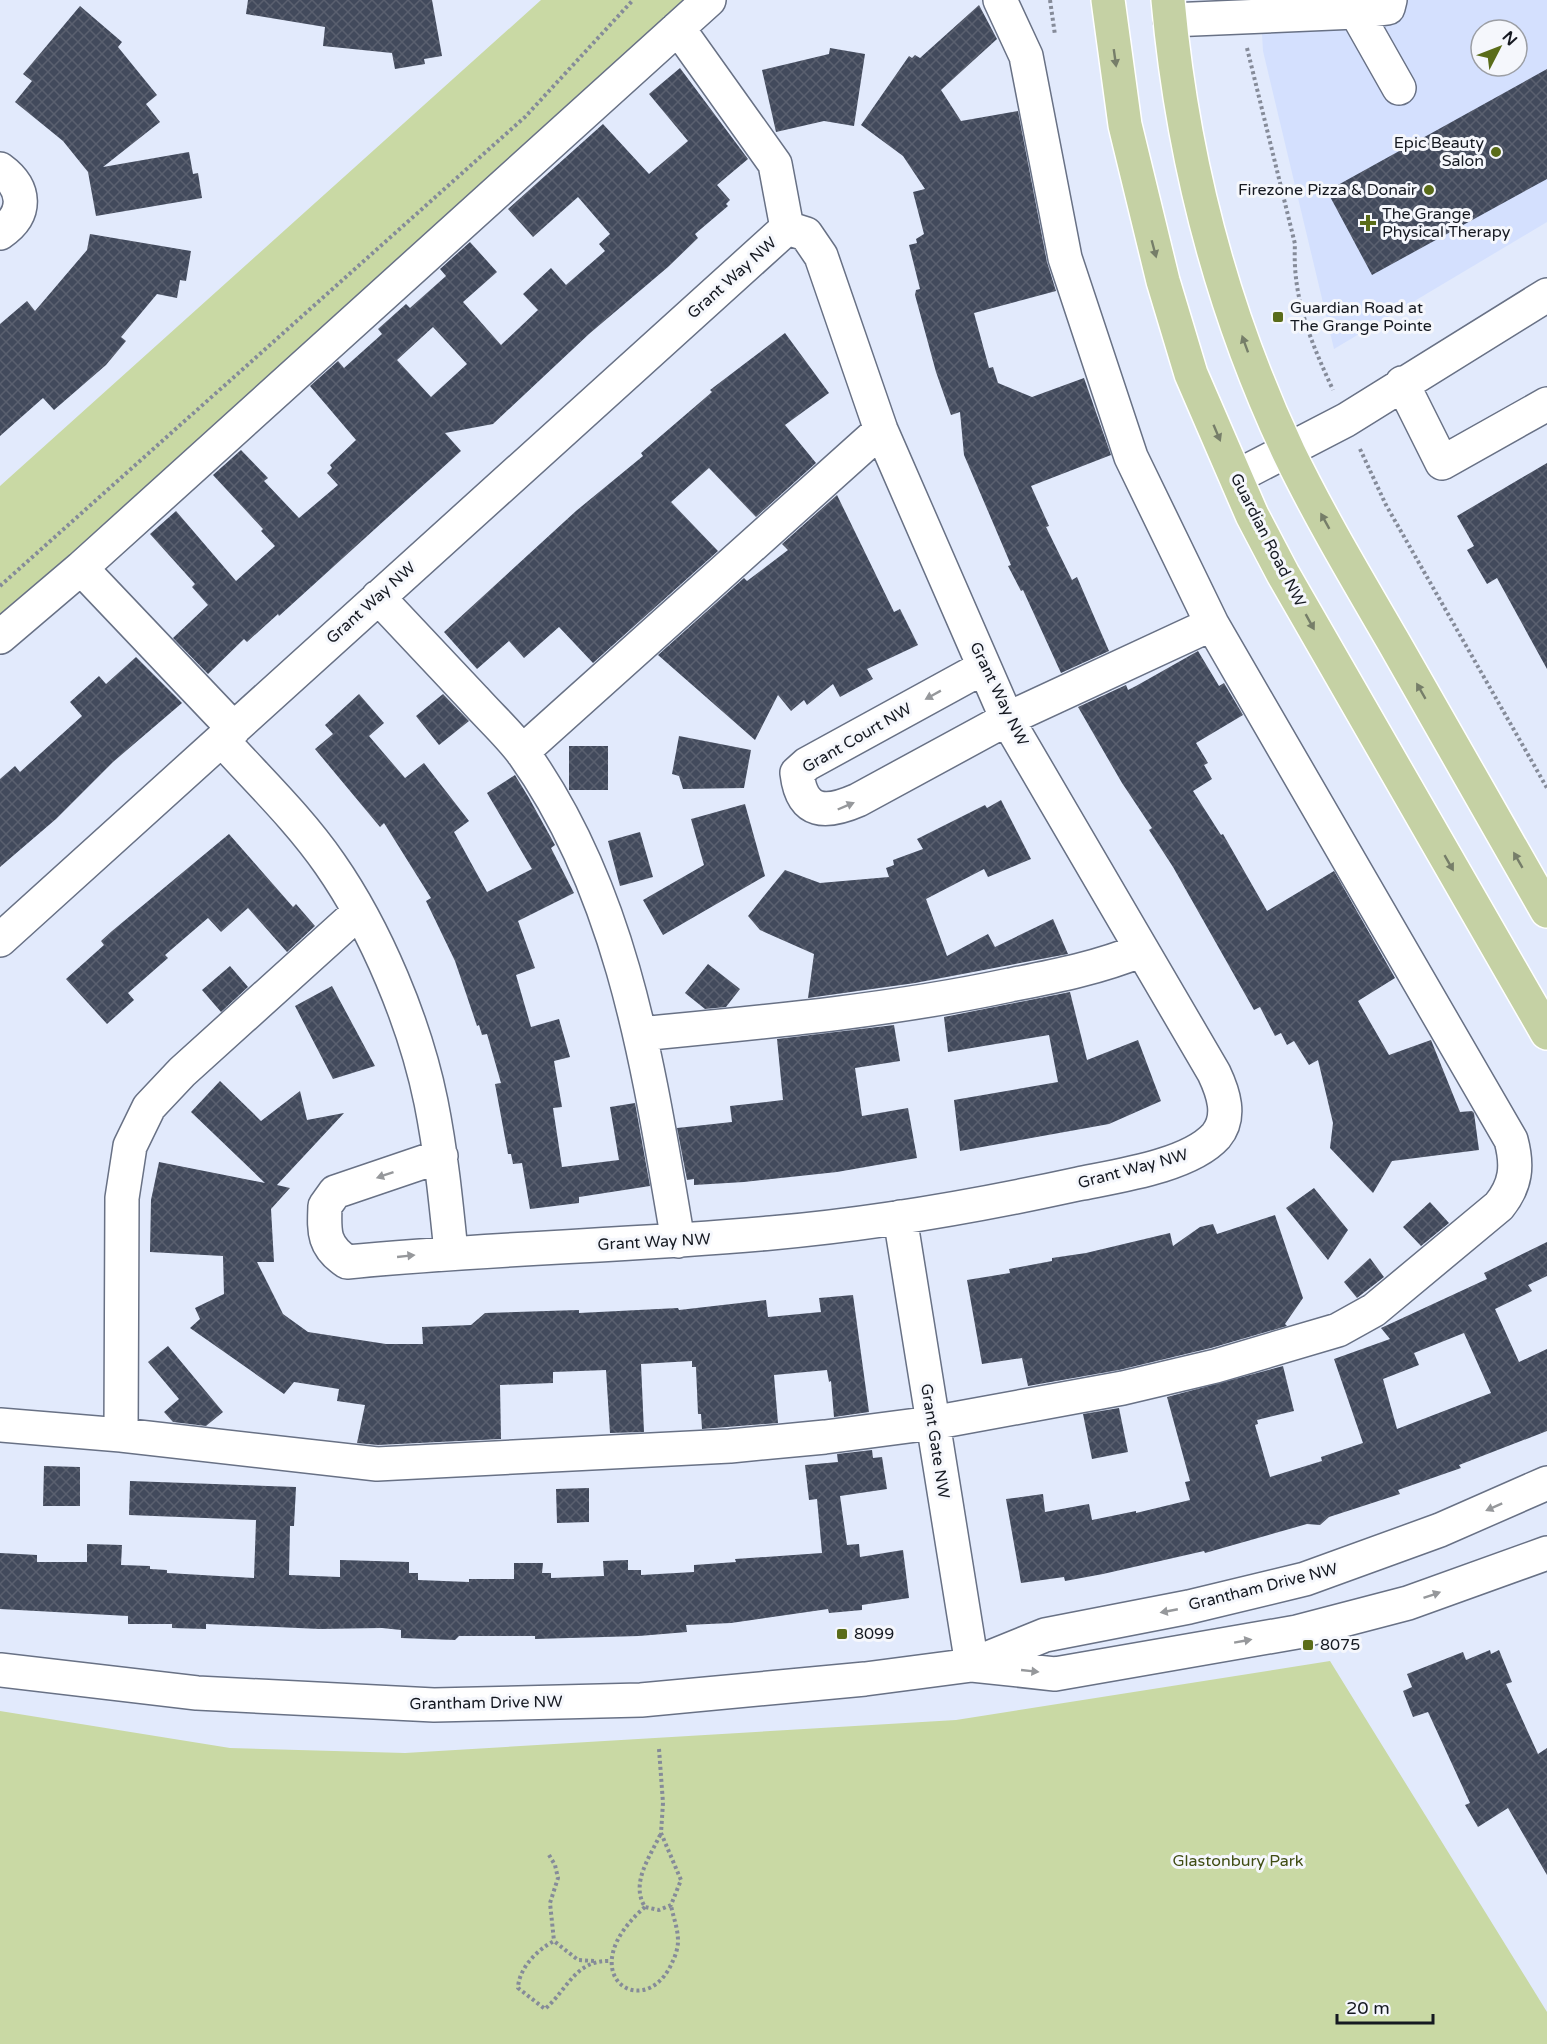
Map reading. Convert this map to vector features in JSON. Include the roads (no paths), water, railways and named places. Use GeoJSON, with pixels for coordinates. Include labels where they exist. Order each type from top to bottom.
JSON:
{"type":"FeatureCollection","features":[{"type":"Feature","properties":{"kind":"main road","name":"Guardian Road NW"},"geometry":{"type":"LineString","coordinates":[[1108,0],[1125,125],[1144,212],[1191,374],[1252,515],[1321,643],[1547,1033]]}},
{"type":"Feature","properties":{"kind":"main road"},"geometry":{"type":"LineString","coordinates":[[1169,10],[1179,99],[1209,235],[1228,297],[1288,451],[1351,568],[1547,911]]}},
{"type":"Feature","properties":{"kind":"street"},"geometry":{"type":"LineString","coordinates":[[0,637],[81,568],[709,0]]}},
{"type":"Feature","properties":{"kind":"street"},"geometry":{"type":"LineString","coordinates":[[0,1425],[122,1435],[377,1464],[730,1446],[825,1437],[1012,1410],[1123,1388],[1216,1366],[1338,1330],[1374,1310],[1499,1206],[1510,1192],[1516,1159],[1511,1140],[1212,624],[1131,457],[1065,258],[1026,56],[1000,0]]}},
{"type":"Feature","properties":{"kind":"street"},"geometry":{"type":"LineString","coordinates":[[1169,10],[1356,12],[1395,3]]}},
{"type":"Feature","properties":{"kind":"street"},"geometry":{"type":"LineString","coordinates":[[1356,12],[1399,88]]}},
{"type":"Feature","properties":{"kind":"street"},"geometry":{"type":"LineString","coordinates":[[678,28],[775,164],[786,228]]}},
{"type":"Feature","properties":{"kind":"street"},"geometry":{"type":"LineString","coordinates":[[0,169],[12,178],[19,189],[20,201],[19,212],[12,224],[0,233]]}},
{"type":"Feature","properties":{"kind":"street","name":"Grant Way NW"},"geometry":{"type":"LineString","coordinates":[[2,935],[228,735],[786,228],[806,234],[821,256],[881,430],[1007,719],[1214,1073],[1222,1091],[1225,1106],[1224,1124],[1217,1135],[1190,1155],[1134,1172],[1020,1197],[900,1217],[774,1233],[678,1241],[451,1252],[347,1262],[334,1254],[327,1242],[325,1206],[335,1192],[441,1156]]}},
{"type":"Feature","properties":{"kind":"street"},"geometry":{"type":"LineString","coordinates":[[1236,477],[1346,420],[1402,382],[1547,296]]}},
{"type":"Feature","properties":{"kind":"street"},"geometry":{"type":"LineString","coordinates":[[1402,382],[1442,463],[1547,404]]}},
{"type":"Feature","properties":{"kind":"street"},"geometry":{"type":"LineString","coordinates":[[522,752],[881,430]]}},
{"type":"Feature","properties":{"kind":"street"},"geometry":{"type":"LineString","coordinates":[[81,568],[228,735],[308,834],[330,863],[358,912],[400,1001],[431,1100],[441,1156],[451,1252]]}},
{"type":"Feature","properties":{"kind":"street"},"geometry":{"type":"LineString","coordinates":[[378,597],[522,752],[575,841],[601,900],[622,964],[651,1084],[678,1241]]}},
{"type":"Feature","properties":{"kind":"street"},"geometry":{"type":"LineString","coordinates":[[1007,719],[1212,624]]}},
{"type":"Feature","properties":{"kind":"street","name":"Grant Court NW"},"geometry":{"type":"LineString","coordinates":[[984,667],[807,764],[797,773],[799,787],[806,801],[820,809],[834,811],[1007,719]]}},
{"type":"Feature","properties":{"kind":"street"},"geometry":{"type":"LineString","coordinates":[[122,1435],[122,1198],[125,1168],[139,1124],[149,1107],[182,1072],[358,912]]}},
{"type":"Feature","properties":{"kind":"street"},"geometry":{"type":"LineString","coordinates":[[640,1034],[864,1011],[956,997],[1104,966],[1142,950]]}},
{"type":"Feature","properties":{"kind":"street","name":"Grant Gate NW"},"geometry":{"type":"LineString","coordinates":[[900,1217],[972,1665]]}},
{"type":"Feature","properties":{"kind":"street","name":"Grantham Drive NW"},"geometry":{"type":"LineString","coordinates":[[972,1665],[1045,1635],[1220,1600],[1305,1579],[1440,1530],[1547,1483]]}},
{"type":"Feature","properties":{"kind":"street","name":"Grantham Drive NW"},"geometry":{"type":"LineString","coordinates":[[0,1670],[197,1693],[434,1705],[641,1700],[865,1679],[972,1665],[1055,1674],[1297,1632],[1408,1603],[1547,1553]]}},
{"type":"Feature","properties":{"kind":"place","name":"Epic Beauty Salon"},"geometry":{"type":"Point","coordinates":[1496,152]}},
{"type":"Feature","properties":{"kind":"place","name":"Firezone Pizza & Donair"},"geometry":{"type":"Point","coordinates":[1429,190]}},
{"type":"Feature","properties":{"kind":"place","name":"The Grange Physical Therapy"},"geometry":{"type":"Point","coordinates":[1368,223]}},
{"type":"Feature","properties":{"kind":"place","name":"Guardian Road at The Grange Pointe"},"geometry":{"type":"Point","coordinates":[1278,317]}},
{"type":"Feature","properties":{"kind":"place","name":"8099"},"geometry":{"type":"Point","coordinates":[842,1634]}},
{"type":"Feature","properties":{"kind":"place","name":"8075"},"geometry":{"type":"Point","coordinates":[1308,1645]}},
{"type":"Feature","properties":{"kind":"park label","name":"Glastonbury Park"},"geometry":{"type":"Point","coordinates":[1238,1861]}}]}
